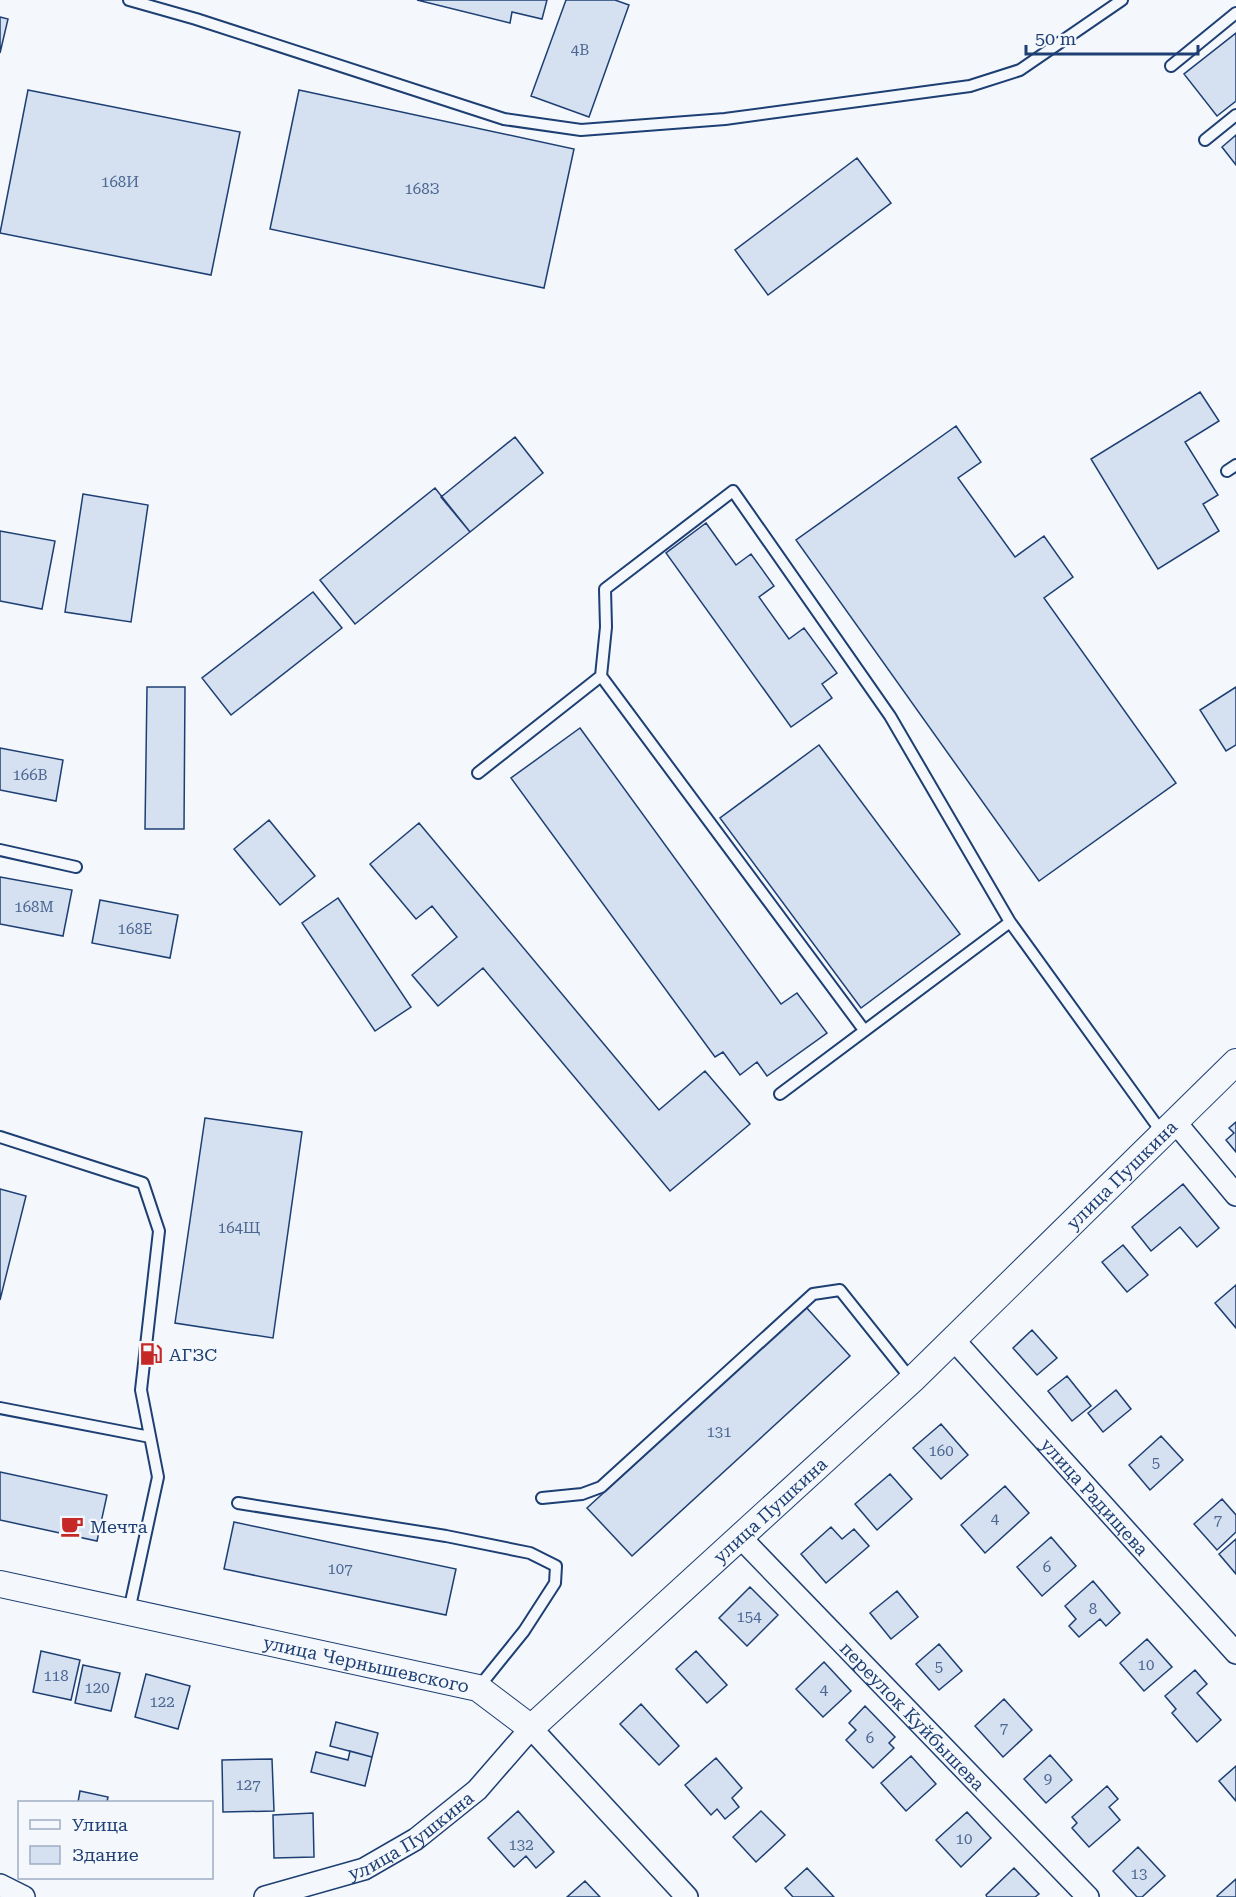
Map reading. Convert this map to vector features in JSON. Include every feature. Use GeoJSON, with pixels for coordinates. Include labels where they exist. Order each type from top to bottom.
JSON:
{"type":"FeatureCollection","features":[{"type":"Feature","properties":{"kind":"street","name":"улица Пушкина"},"geometry":{"type":"LineString","coordinates":[[265,1897],[364,1869],[417,1839],[477,1790],[531,1728],[912,1380],[1236,1062]]}},
{"type":"Feature","properties":{"kind":"street"},"geometry":{"type":"LineString","coordinates":[[1169,1129],[1236,1195]]}},
{"type":"Feature","properties":{"kind":"street","name":"улица Радищева"},"geometry":{"type":"LineString","coordinates":[[953,1339],[1236,1653]]}},
{"type":"Feature","properties":{"kind":"street","name":"переулок Куйбышева"},"geometry":{"type":"LineString","coordinates":[[739,1536],[1088,1897]]}},
{"type":"Feature","properties":{"kind":"street","name":"улица Чернышевского"},"geometry":{"type":"LineString","coordinates":[[0,1584],[478,1688],[531,1728],[687,1897]]}},
{"type":"Feature","properties":{"kind":"street"},"geometry":{"type":"LineString","coordinates":[[0,1885],[24,1897]]}},
{"type":"Feature","properties":{"kind":"lane"},"geometry":{"type":"LineString","coordinates":[[129,0],[504,119],[581,130],[725,119],[970,86],[1020,70],[1122,0]]}},
{"type":"Feature","properties":{"kind":"lane"},"geometry":{"type":"LineString","coordinates":[[1171,66],[1236,14]]}},
{"type":"Feature","properties":{"kind":"lane"},"geometry":{"type":"LineString","coordinates":[[1204,140],[1236,115]]}},
{"type":"Feature","properties":{"kind":"lane"},"geometry":{"type":"LineString","coordinates":[[864,1030],[601,676],[606,627],[605,590],[733,491],[890,716],[1010,922],[1169,1129]]}},
{"type":"Feature","properties":{"kind":"lane"},"geometry":{"type":"LineString","coordinates":[[478,773],[601,676]]}},
{"type":"Feature","properties":{"kind":"lane"},"geometry":{"type":"LineString","coordinates":[[0,850],[76,867]]}},
{"type":"Feature","properties":{"kind":"lane"},"geometry":{"type":"LineString","coordinates":[[780,1094],[1010,922]]}},
{"type":"Feature","properties":{"kind":"lane"},"geometry":{"type":"LineString","coordinates":[[0,1137],[143,1183],[159,1231],[141,1390],[159,1477],[128,1612]]}},
{"type":"Feature","properties":{"kind":"lane"},"geometry":{"type":"LineString","coordinates":[[542,1498],[582,1494],[602,1487],[813,1294],[840,1290],[912,1380]]}},
{"type":"Feature","properties":{"kind":"lane"},"geometry":{"type":"LineString","coordinates":[[0,1408],[150,1437]]}},
{"type":"Feature","properties":{"kind":"lane"},"geometry":{"type":"LineString","coordinates":[[238,1503],[446,1536],[530,1553],[556,1566],[555,1583],[524,1631],[478,1688]]}},
{"type":"Feature","properties":{"kind":"building"},"geometry":{"type":"Polygon","coordinates":[[[417,0],[547,0],[542,19],[512,12],[510,23],[417,0]]]}},
{"type":"Feature","properties":{"kind":"building"},"geometry":{"type":"Polygon","coordinates":[[[566,0],[615,0],[629,5],[589,117],[531,96],[566,0]]]}},
{"type":"Feature","properties":{"kind":"building"},"geometry":{"type":"Polygon","coordinates":[[[0,17],[8,19],[0,53],[0,17]]]}},
{"type":"Feature","properties":{"kind":"building"},"geometry":{"type":"Polygon","coordinates":[[[1236,33],[1236,101],[1217,116],[1184,74],[1236,33]]]}},
{"type":"Feature","properties":{"kind":"building"},"geometry":{"type":"Polygon","coordinates":[[[28,90],[240,132],[211,275],[0,233],[28,90]]]}},
{"type":"Feature","properties":{"kind":"building"},"geometry":{"type":"Polygon","coordinates":[[[299,90],[574,149],[544,288],[270,229],[299,90]]]}},
{"type":"Feature","properties":{"kind":"building"},"geometry":{"type":"Polygon","coordinates":[[[1236,135],[1236,165],[1222,147],[1236,135]]]}},
{"type":"Feature","properties":{"kind":"building"},"geometry":{"type":"Polygon","coordinates":[[[857,158],[891,203],[768,295],[735,250],[857,158]]]}},
{"type":"Feature","properties":{"kind":"building"},"geometry":{"type":"Polygon","coordinates":[[[1200,392],[1219,421],[1185,442],[1218,495],[1203,504],[1219,531],[1158,569],[1091,459],[1200,392]]]}},
{"type":"Feature","properties":{"kind":"building"},"geometry":{"type":"Polygon","coordinates":[[[956,426],[981,462],[958,478],[1015,557],[1044,536],[1073,577],[1044,598],[1176,783],[1039,881],[796,540],[956,426]]]}},
{"type":"Feature","properties":{"kind":"building"},"geometry":{"type":"Polygon","coordinates":[[[515,437],[543,473],[470,532],[441,497],[515,437]]]}},
{"type":"Feature","properties":{"kind":"building"},"geometry":{"type":"Polygon","coordinates":[[[435,488],[470,532],[355,624],[320,580],[435,488]]]}},
{"type":"Feature","properties":{"kind":"building"},"geometry":{"type":"Polygon","coordinates":[[[83,494],[148,505],[131,622],[65,612],[83,494]]]}},
{"type":"Feature","properties":{"kind":"building"},"geometry":{"type":"Polygon","coordinates":[[[706,523],[736,565],[751,554],[774,586],[759,597],[789,639],[804,628],[837,673],[822,684],[832,698],[791,727],[666,553],[706,523]]]}},
{"type":"Feature","properties":{"kind":"building"},"geometry":{"type":"Polygon","coordinates":[[[0,531],[55,541],[42,609],[0,601],[0,531]]]}},
{"type":"Feature","properties":{"kind":"building"},"geometry":{"type":"Polygon","coordinates":[[[313,592],[342,628],[231,715],[202,678],[313,592]]]}},
{"type":"Feature","properties":{"kind":"building"},"geometry":{"type":"Polygon","coordinates":[[[147,687],[185,687],[184,829],[145,829],[147,687]]]}},
{"type":"Feature","properties":{"kind":"building"},"geometry":{"type":"Polygon","coordinates":[[[1236,687],[1236,745],[1226,751],[1200,710],[1236,687]]]}},
{"type":"Feature","properties":{"kind":"building"},"geometry":{"type":"Polygon","coordinates":[[[580,728],[781,1004],[797,993],[827,1033],[767,1076],[757,1062],[740,1075],[723,1052],[715,1057],[511,778],[580,728]]]}},
{"type":"Feature","properties":{"kind":"building"},"geometry":{"type":"Polygon","coordinates":[[[819,745],[960,934],[861,1008],[720,818],[819,745]]]}},
{"type":"Feature","properties":{"kind":"building"},"geometry":{"type":"Polygon","coordinates":[[[0,748],[63,760],[56,801],[0,790],[0,748]]]}},
{"type":"Feature","properties":{"kind":"building"},"geometry":{"type":"Polygon","coordinates":[[[269,820],[315,876],[280,905],[234,849],[269,820]]]}},
{"type":"Feature","properties":{"kind":"building"},"geometry":{"type":"Polygon","coordinates":[[[419,823],[659,1110],[705,1071],[750,1124],[670,1191],[483,968],[438,1006],[412,975],[457,937],[432,906],[416,919],[370,864],[419,823]]]}},
{"type":"Feature","properties":{"kind":"building"},"geometry":{"type":"Polygon","coordinates":[[[0,877],[72,890],[63,936],[0,924],[0,877]]]}},
{"type":"Feature","properties":{"kind":"building"},"geometry":{"type":"Polygon","coordinates":[[[338,898],[411,1007],[375,1031],[302,923],[338,898]]]}},
{"type":"Feature","properties":{"kind":"building"},"geometry":{"type":"Polygon","coordinates":[[[100,900],[178,915],[170,958],[92,943],[100,900]]]}},
{"type":"Feature","properties":{"kind":"building"},"geometry":{"type":"Polygon","coordinates":[[[205,1118],[302,1132],[273,1338],[175,1323],[205,1118]]]}},
{"type":"Feature","properties":{"kind":"building"},"geometry":{"type":"Polygon","coordinates":[[[1236,1122],[1236,1152],[1226,1140],[1234,1133],[1229,1128],[1236,1122]]]}},
{"type":"Feature","properties":{"kind":"building"},"geometry":{"type":"Polygon","coordinates":[[[1183,1184],[1219,1228],[1197,1247],[1180,1227],[1151,1251],[1132,1227],[1183,1184]]]}},
{"type":"Feature","properties":{"kind":"building"},"geometry":{"type":"Polygon","coordinates":[[[0,1189],[26,1196],[0,1300],[0,1189]]]}},
{"type":"Feature","properties":{"kind":"building"},"geometry":{"type":"Polygon","coordinates":[[[1123,1245],[1148,1275],[1127,1292],[1102,1262],[1123,1245]]]}},
{"type":"Feature","properties":{"kind":"building"},"geometry":{"type":"Polygon","coordinates":[[[1236,1285],[1236,1328],[1215,1303],[1236,1285]]]}},
{"type":"Feature","properties":{"kind":"building"},"geometry":{"type":"Polygon","coordinates":[[[806,1307],[850,1356],[632,1556],[587,1508],[806,1307]]]}},
{"type":"Feature","properties":{"kind":"building"},"geometry":{"type":"Polygon","coordinates":[[[1032,1330],[1057,1358],[1037,1375],[1013,1348],[1032,1330]]]}},
{"type":"Feature","properties":{"kind":"building"},"geometry":{"type":"Polygon","coordinates":[[[1067,1376],[1091,1406],[1072,1421],[1048,1391],[1067,1376]]]}},
{"type":"Feature","properties":{"kind":"building"},"geometry":{"type":"Polygon","coordinates":[[[1116,1390],[1131,1409],[1103,1432],[1088,1413],[1116,1390]]]}},
{"type":"Feature","properties":{"kind":"building"},"geometry":{"type":"Polygon","coordinates":[[[941,1424],[968,1455],[941,1479],[913,1448],[941,1424]]]}},
{"type":"Feature","properties":{"kind":"building"},"geometry":{"type":"Polygon","coordinates":[[[1161,1436],[1183,1460],[1150,1490],[1129,1465],[1161,1436]]]}},
{"type":"Feature","properties":{"kind":"building"},"geometry":{"type":"Polygon","coordinates":[[[0,1472],[107,1495],[97,1541],[0,1520],[0,1472]]]}},
{"type":"Feature","properties":{"kind":"building"},"geometry":{"type":"Polygon","coordinates":[[[890,1474],[912,1499],[877,1530],[855,1504],[890,1474]]]}},
{"type":"Feature","properties":{"kind":"building"},"geometry":{"type":"Polygon","coordinates":[[[1005,1486],[1029,1513],[985,1553],[961,1525],[1005,1486]]]}},
{"type":"Feature","properties":{"kind":"building"},"geometry":{"type":"Polygon","coordinates":[[[1222,1499],[1236,1515],[1236,1532],[1217,1550],[1194,1524],[1222,1499]]]}},
{"type":"Feature","properties":{"kind":"building"},"geometry":{"type":"Polygon","coordinates":[[[234,1522],[456,1569],[446,1615],[224,1569],[234,1522]]]}},
{"type":"Feature","properties":{"kind":"building"},"geometry":{"type":"Polygon","coordinates":[[[831,1527],[842,1539],[854,1529],[869,1546],[826,1583],[801,1554],[831,1527]]]}},
{"type":"Feature","properties":{"kind":"building"},"geometry":{"type":"Polygon","coordinates":[[[1051,1537],[1076,1566],[1042,1596],[1017,1567],[1051,1537]]]}},
{"type":"Feature","properties":{"kind":"building"},"geometry":{"type":"Polygon","coordinates":[[[1236,1539],[1236,1574],[1219,1554],[1236,1539]]]}},
{"type":"Feature","properties":{"kind":"building"},"geometry":{"type":"Polygon","coordinates":[[[1093,1581],[1120,1613],[1106,1626],[1100,1619],[1079,1637],[1069,1626],[1076,1619],[1065,1606],[1093,1581]]]}},
{"type":"Feature","properties":{"kind":"building"},"geometry":{"type":"Polygon","coordinates":[[[750,1587],[778,1615],[747,1646],[719,1618],[750,1587]]]}},
{"type":"Feature","properties":{"kind":"building"},"geometry":{"type":"Polygon","coordinates":[[[897,1591],[918,1617],[891,1639],[870,1613],[897,1591]]]}},
{"type":"Feature","properties":{"kind":"building"},"geometry":{"type":"Polygon","coordinates":[[[1147,1639],[1172,1667],[1144,1691],[1120,1663],[1147,1639]]]}},
{"type":"Feature","properties":{"kind":"building"},"geometry":{"type":"Polygon","coordinates":[[[939,1644],[962,1671],[939,1690],[916,1664],[939,1644]]]}},
{"type":"Feature","properties":{"kind":"building"},"geometry":{"type":"Polygon","coordinates":[[[41,1651],[80,1660],[71,1700],[33,1692],[41,1651]]]}},
{"type":"Feature","properties":{"kind":"building"},"geometry":{"type":"Polygon","coordinates":[[[696,1651],[727,1685],[707,1703],[676,1669],[696,1651]]]}},
{"type":"Feature","properties":{"kind":"building"},"geometry":{"type":"Polygon","coordinates":[[[824,1662],[851,1691],[823,1717],[796,1689],[824,1662]]]}},
{"type":"Feature","properties":{"kind":"building"},"geometry":{"type":"Polygon","coordinates":[[[83,1665],[120,1673],[111,1711],[75,1703],[83,1665]]]}},
{"type":"Feature","properties":{"kind":"building"},"geometry":{"type":"Polygon","coordinates":[[[1195,1670],[1207,1684],[1197,1693],[1221,1720],[1197,1742],[1172,1713],[1176,1709],[1165,1696],[1195,1670]]]}},
{"type":"Feature","properties":{"kind":"building"},"geometry":{"type":"Polygon","coordinates":[[[146,1674],[190,1686],[178,1729],[135,1717],[146,1674]]]}},
{"type":"Feature","properties":{"kind":"building"},"geometry":{"type":"Polygon","coordinates":[[[1004,1699],[1032,1730],[1003,1757],[975,1726],[1004,1699]]]}},
{"type":"Feature","properties":{"kind":"building"},"geometry":{"type":"Polygon","coordinates":[[[641,1704],[679,1746],[659,1765],[620,1724],[641,1704]]]}},
{"type":"Feature","properties":{"kind":"building"},"geometry":{"type":"Polygon","coordinates":[[[865,1706],[895,1737],[889,1743],[894,1748],[873,1768],[846,1740],[856,1730],[849,1723],[865,1706]]]}},
{"type":"Feature","properties":{"kind":"building"},"geometry":{"type":"Polygon","coordinates":[[[336,1722],[378,1733],[372,1757],[330,1746],[336,1722]]]}},
{"type":"Feature","properties":{"kind":"building"},"geometry":{"type":"Polygon","coordinates":[[[350,1751],[372,1757],[365,1786],[311,1772],[316,1752],[348,1760],[350,1751]]]}},
{"type":"Feature","properties":{"kind":"building"},"geometry":{"type":"Polygon","coordinates":[[[1050,1755],[1072,1780],[1046,1803],[1024,1779],[1050,1755]]]}},
{"type":"Feature","properties":{"kind":"building"},"geometry":{"type":"Polygon","coordinates":[[[911,1756],[936,1784],[906,1811],[881,1783],[911,1756]]]}},
{"type":"Feature","properties":{"kind":"building"},"geometry":{"type":"Polygon","coordinates":[[[716,1758],[742,1788],[732,1798],[739,1807],[725,1819],[717,1809],[711,1815],[685,1785],[716,1758]]]}},
{"type":"Feature","properties":{"kind":"building"},"geometry":{"type":"Polygon","coordinates":[[[272,1759],[274,1811],[223,1812],[222,1760],[272,1759]]]}},
{"type":"Feature","properties":{"kind":"building"},"geometry":{"type":"Polygon","coordinates":[[[1236,1766],[1236,1801],[1219,1781],[1236,1766]]]}},
{"type":"Feature","properties":{"kind":"building"},"geometry":{"type":"Polygon","coordinates":[[[1107,1786],[1118,1799],[1109,1807],[1120,1820],[1089,1847],[1072,1828],[1077,1823],[1072,1817],[1107,1786]]]}},
{"type":"Feature","properties":{"kind":"building"},"geometry":{"type":"Polygon","coordinates":[[[80,1791],[108,1797],[107,1801],[78,1801],[80,1791]]]}},
{"type":"Feature","properties":{"kind":"building"},"geometry":{"type":"Polygon","coordinates":[[[518,1811],[554,1852],[536,1868],[526,1856],[514,1867],[488,1838],[518,1811]]]}},
{"type":"Feature","properties":{"kind":"building"},"geometry":{"type":"Polygon","coordinates":[[[761,1811],[785,1835],[756,1862],[733,1837],[761,1811]]]}},
{"type":"Feature","properties":{"kind":"building"},"geometry":{"type":"Polygon","coordinates":[[[967,1812],[991,1838],[961,1867],[936,1840],[967,1812]]]}},
{"type":"Feature","properties":{"kind":"building"},"geometry":{"type":"Polygon","coordinates":[[[313,1813],[314,1857],[274,1858],[273,1815],[313,1813]]]}},
{"type":"Feature","properties":{"kind":"building"},"geometry":{"type":"Polygon","coordinates":[[[1138,1847],[1165,1876],[1142,1897],[1137,1897],[1113,1871],[1138,1847]]]}},
{"type":"Feature","properties":{"kind":"building"},"geometry":{"type":"Polygon","coordinates":[[[807,1868],[834,1897],[793,1897],[785,1888],[807,1868]]]}},
{"type":"Feature","properties":{"kind":"building"},"geometry":{"type":"Polygon","coordinates":[[[1014,1868],[1039,1894],[1035,1897],[987,1897],[986,1895],[1014,1868]]]}},
{"type":"Feature","properties":{"kind":"building"},"geometry":{"type":"Polygon","coordinates":[[[1236,1879],[1236,1897],[1217,1896],[1236,1879]]]}},
{"type":"Feature","properties":{"kind":"building"},"geometry":{"type":"Polygon","coordinates":[[[585,1881],[600,1897],[567,1897],[585,1881]]]}},
{"type":"Feature","properties":{"kind":"place","name":"АГЗС"},"geometry":{"type":"Point","coordinates":[151,1354]}},
{"type":"Feature","properties":{"kind":"place","name":"Мечта"},"geometry":{"type":"Point","coordinates":[72,1526]}}]}
